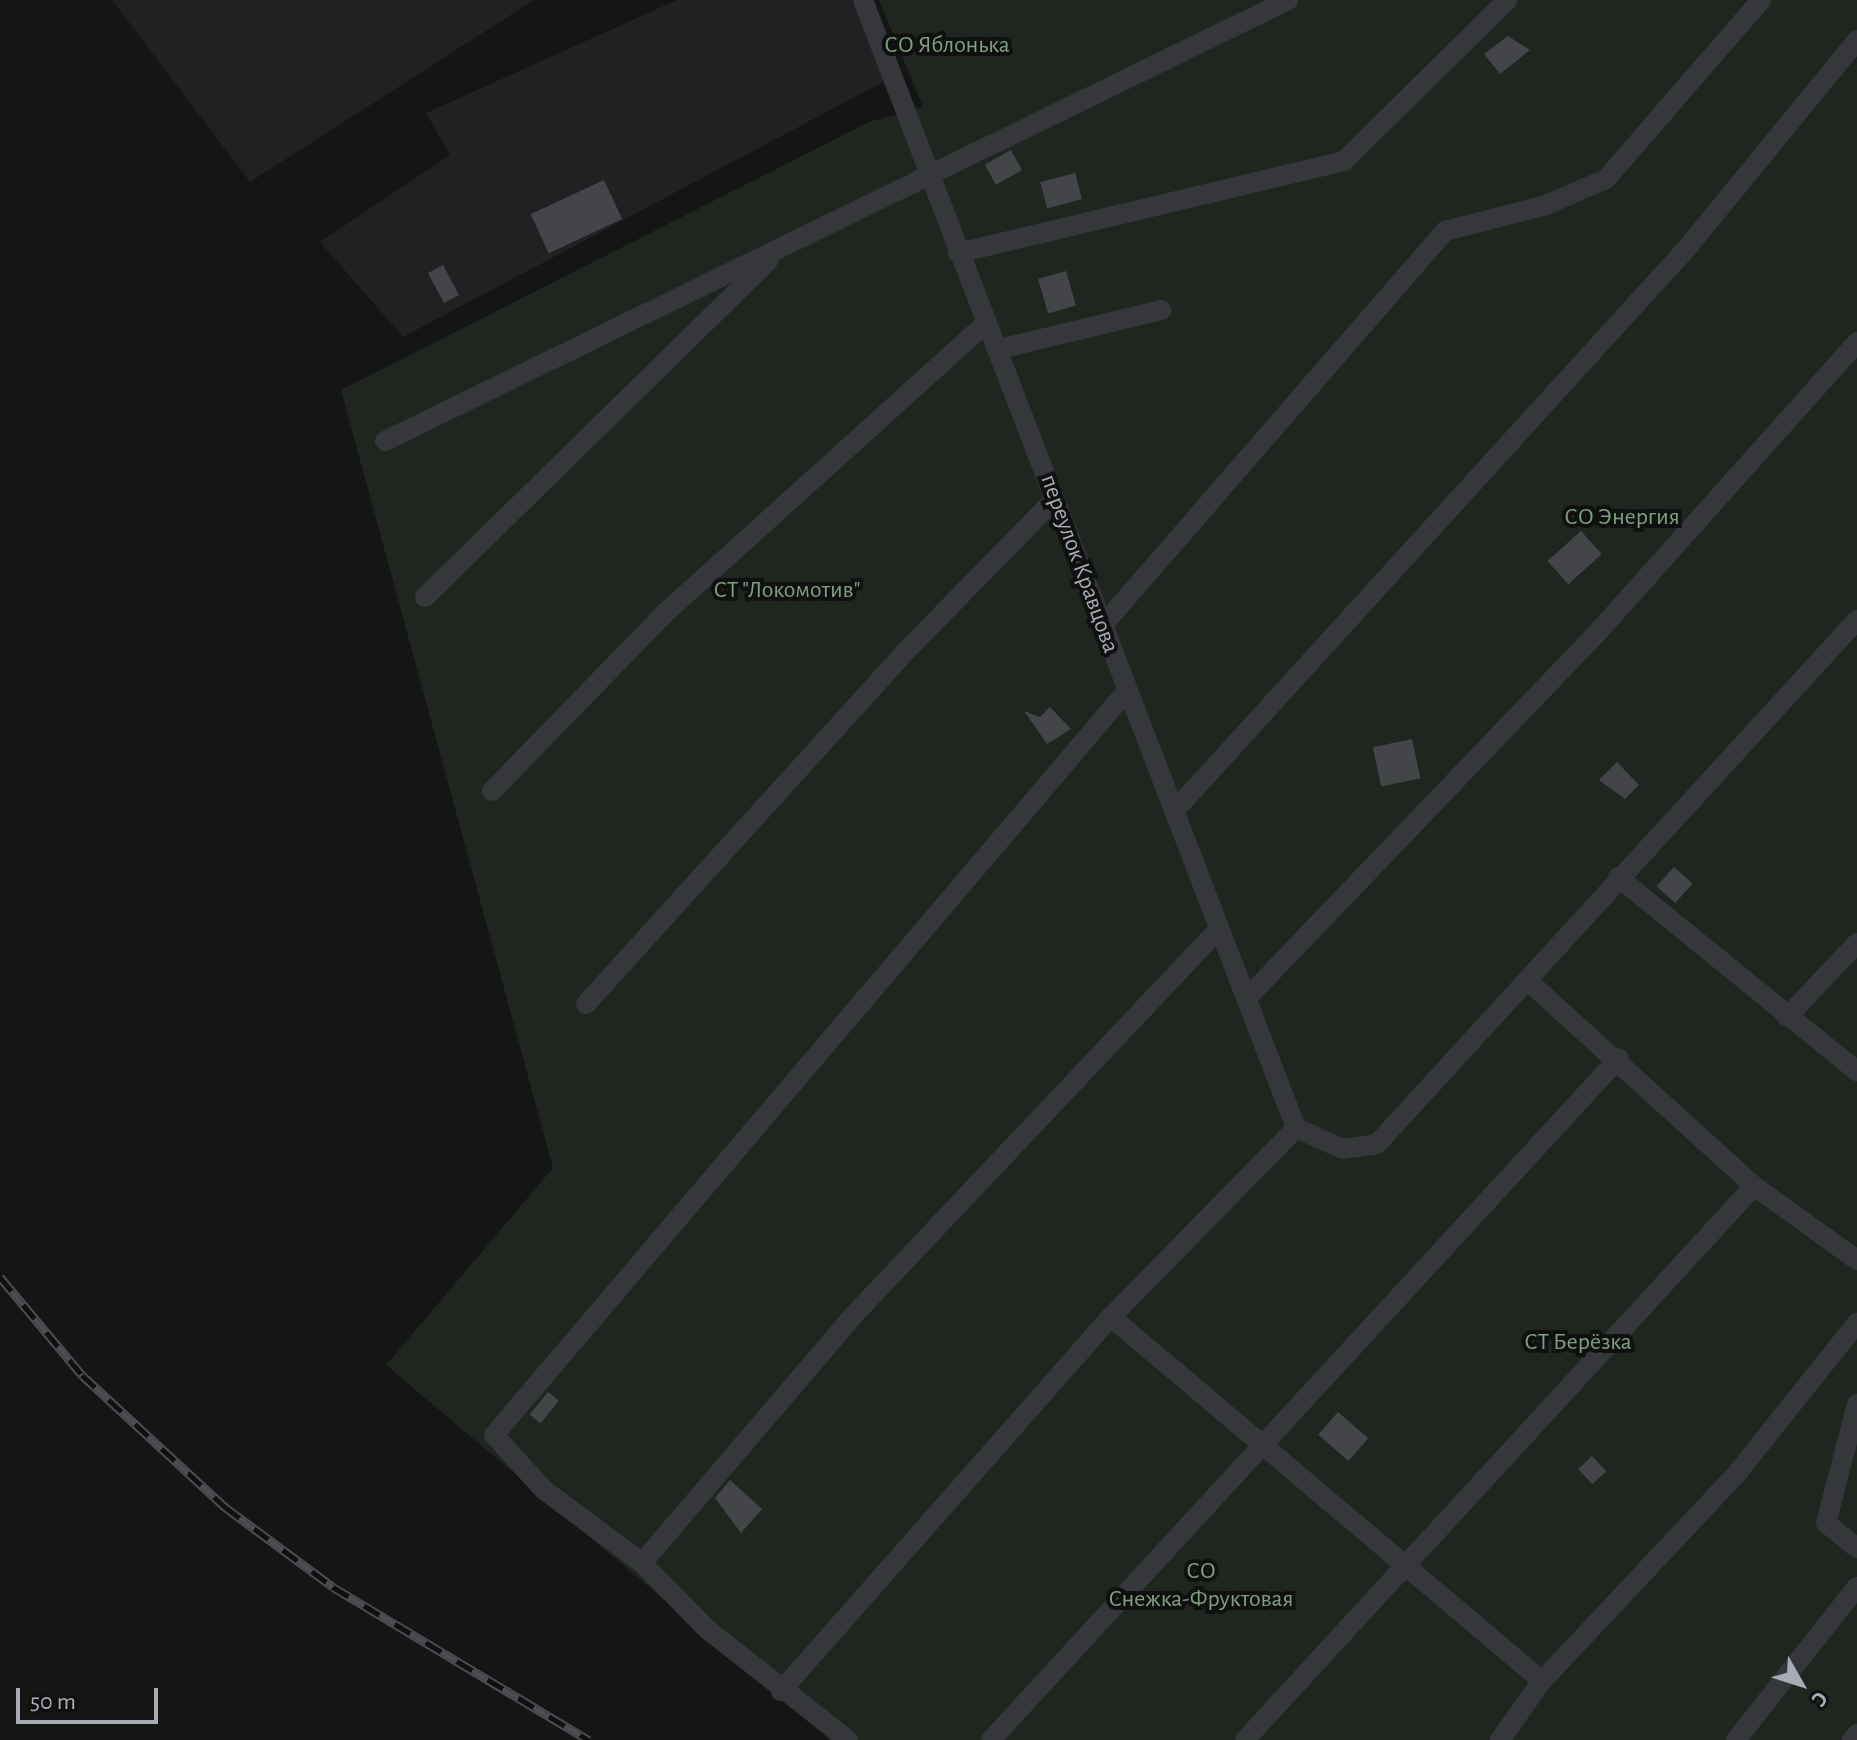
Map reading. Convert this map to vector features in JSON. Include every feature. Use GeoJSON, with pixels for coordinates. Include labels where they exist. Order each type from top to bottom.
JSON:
{"type":"FeatureCollection","features":[{"type":"Feature","properties":{"kind":"street","name":"переулок Кравцова"},"geometry":{"type":"LineString","coordinates":[[863,0],[958,253],[999,349],[1126,692],[1178,807],[1217,931],[1296,1128]]}},
{"type":"Feature","properties":{"kind":"street"},"geometry":{"type":"LineString","coordinates":[[385,441],[779,250],[928,172],[1288,0]]}},
{"type":"Feature","properties":{"kind":"street"},"geometry":{"type":"LineString","coordinates":[[958,253],[1344,161],[1507,0]]}},
{"type":"Feature","properties":{"kind":"street"},"geometry":{"type":"LineString","coordinates":[[1103,625],[1445,231],[1546,205],[1606,179],[1761,0]]}},
{"type":"Feature","properties":{"kind":"street"},"geometry":{"type":"LineString","coordinates":[[1178,807],[1687,248],[1857,40]]}},
{"type":"Feature","properties":{"kind":"street"},"geometry":{"type":"LineString","coordinates":[[425,597],[779,250]]}},
{"type":"Feature","properties":{"kind":"street"},"geometry":{"type":"LineString","coordinates":[[999,349],[1161,310]]}},
{"type":"Feature","properties":{"kind":"street"},"geometry":{"type":"LineString","coordinates":[[492,791],[664,614],[987,322]]}},
{"type":"Feature","properties":{"kind":"street"},"geometry":{"type":"LineString","coordinates":[[1246,999],[1598,632],[1857,342]]}},
{"type":"Feature","properties":{"kind":"street"},"geometry":{"type":"LineString","coordinates":[[586,1004],[906,651],[1053,501]]}},
{"type":"Feature","properties":{"kind":"street"},"geometry":{"type":"LineString","coordinates":[[781,1691],[1111,1317],[1296,1128],[1343,1149],[1377,1144],[1528,981],[1618,877],[1857,620]]}},
{"type":"Feature","properties":{"kind":"street"},"geometry":{"type":"LineString","coordinates":[[848,1740],[781,1691],[642,1563],[544,1490],[494,1435],[1126,692]]}},
{"type":"Feature","properties":{"kind":"street"},"geometry":{"type":"LineString","coordinates":[[1618,877],[1857,1071]]}},
{"type":"Feature","properties":{"kind":"street"},"geometry":{"type":"LineString","coordinates":[[642,1563],[851,1318],[1217,931]]}},
{"type":"Feature","properties":{"kind":"street"},"geometry":{"type":"LineString","coordinates":[[1787,1017],[1857,943]]}},
{"type":"Feature","properties":{"kind":"street"},"geometry":{"type":"LineString","coordinates":[[1528,981],[1619,1058],[1754,1186],[1857,1260]]}},
{"type":"Feature","properties":{"kind":"street"},"geometry":{"type":"LineString","coordinates":[[991,1740],[1262,1438],[1619,1058]]}},
{"type":"Feature","properties":{"kind":"street"},"geometry":{"type":"LineString","coordinates":[[1245,1740],[1404,1560],[1754,1186]]}},
{"type":"Feature","properties":{"kind":"street"},"geometry":{"type":"LineString","coordinates":[[1111,1317],[1262,1438],[1542,1681]]}},
{"type":"Feature","properties":{"kind":"street"},"geometry":{"type":"LineString","coordinates":[[1500,1740],[1542,1681],[1738,1472],[1857,1323]]}},
{"type":"Feature","properties":{"kind":"street"},"geometry":{"type":"LineString","coordinates":[[1857,1404],[1826,1523],[1857,1548]]}},
{"type":"Feature","properties":{"kind":"street"},"geometry":{"type":"LineString","coordinates":[[1736,1740],[1857,1587]]}},
{"type":"Feature","properties":{"kind":"street"},"geometry":{"type":"LineString","coordinates":[[1852,1740],[1857,1734]]}},
{"type":"Feature","properties":{"kind":"shaded area"},"geometry":{"type":"Polygon","coordinates":[[[112,0],[534,0],[250,182],[112,0]]]}},
{"type":"Feature","properties":{"kind":"shaded area"},"geometry":{"type":"Polygon","coordinates":[[[677,0],[859,0],[887,80],[403,337],[320,242],[450,155],[426,113],[677,0]]]}},
{"type":"Feature","properties":{"kind":"green space"},"geometry":{"type":"Polygon","coordinates":[[[879,0],[1857,0],[1857,1740],[830,1740],[386,1365],[553,1168],[341,390],[869,122],[923,107],[879,0]]]}},
{"type":"Feature","properties":{"kind":"building"},"geometry":{"type":"Polygon","coordinates":[[[1508,36],[1530,50],[1500,74],[1484,54],[1508,36]]]}},
{"type":"Feature","properties":{"kind":"building"},"geometry":{"type":"Polygon","coordinates":[[[1011,150],[1022,170],[996,185],[985,165],[1011,150]]]}},
{"type":"Feature","properties":{"kind":"building"},"geometry":{"type":"Polygon","coordinates":[[[1075,173],[1082,199],[1047,208],[1040,182],[1075,173]]]}},
{"type":"Feature","properties":{"kind":"building"},"geometry":{"type":"Polygon","coordinates":[[[604,180],[622,219],[549,253],[531,214],[604,180]]]}},
{"type":"Feature","properties":{"kind":"building"},"geometry":{"type":"Polygon","coordinates":[[[443,265],[459,295],[444,303],[428,273],[443,265]]]}},
{"type":"Feature","properties":{"kind":"building"},"geometry":{"type":"Polygon","coordinates":[[[1066,271],[1076,306],[1048,314],[1038,279],[1066,271]]]}},
{"type":"Feature","properties":{"kind":"building"},"geometry":{"type":"Polygon","coordinates":[[[1581,531],[1602,554],[1568,584],[1548,561],[1581,531]]]}},
{"type":"Feature","properties":{"kind":"building"},"geometry":{"type":"Polygon","coordinates":[[[1050,707],[1071,729],[1047,744],[1024,711],[1040,717],[1050,707]]]}},
{"type":"Feature","properties":{"kind":"building"},"geometry":{"type":"Polygon","coordinates":[[[1412,739],[1420,778],[1381,786],[1373,747],[1412,739]]]}},
{"type":"Feature","properties":{"kind":"building"},"geometry":{"type":"Polygon","coordinates":[[[1617,762],[1639,785],[1625,799],[1599,780],[1617,762]]]}},
{"type":"Feature","properties":{"kind":"building"},"geometry":{"type":"Polygon","coordinates":[[[1674,867],[1693,884],[1675,903],[1657,886],[1674,867]]]}},
{"type":"Feature","properties":{"kind":"building"},"geometry":{"type":"Polygon","coordinates":[[[548,1392],[559,1401],[541,1423],[530,1415],[548,1392]]]}},
{"type":"Feature","properties":{"kind":"building"},"geometry":{"type":"Polygon","coordinates":[[[1338,1412],[1368,1438],[1349,1461],[1318,1435],[1338,1412]]]}},
{"type":"Feature","properties":{"kind":"building"},"geometry":{"type":"Polygon","coordinates":[[[1592,1456],[1606,1471],[1592,1484],[1578,1469],[1592,1456]]]}},
{"type":"Feature","properties":{"kind":"building"},"geometry":{"type":"Polygon","coordinates":[[[730,1480],[762,1509],[741,1533],[715,1498],[730,1480]]]}},
{"type":"Feature","properties":{"kind":"railway"},"geometry":{"type":"LineString","coordinates":[[0,1277],[82,1375],[225,1507],[333,1587],[589,1740]]}},
{"type":"Feature","properties":{"kind":"park label","name":"СО Яблонька"},"geometry":{"type":"Point","coordinates":[947,46]}},
{"type":"Feature","properties":{"kind":"park label","name":"СО Энергия"},"geometry":{"type":"Point","coordinates":[1622,518]}},
{"type":"Feature","properties":{"kind":"park label","name":"СТ \"Локомотив\""},"geometry":{"type":"Point","coordinates":[787,591]}},
{"type":"Feature","properties":{"kind":"park label","name":"СТ Берёзка"},"geometry":{"type":"Point","coordinates":[1578,1343]}},
{"type":"Feature","properties":{"kind":"park label","name":"СО Снежка-Фруктовая"},"geometry":{"type":"Point","coordinates":[1201,1586]}}]}
